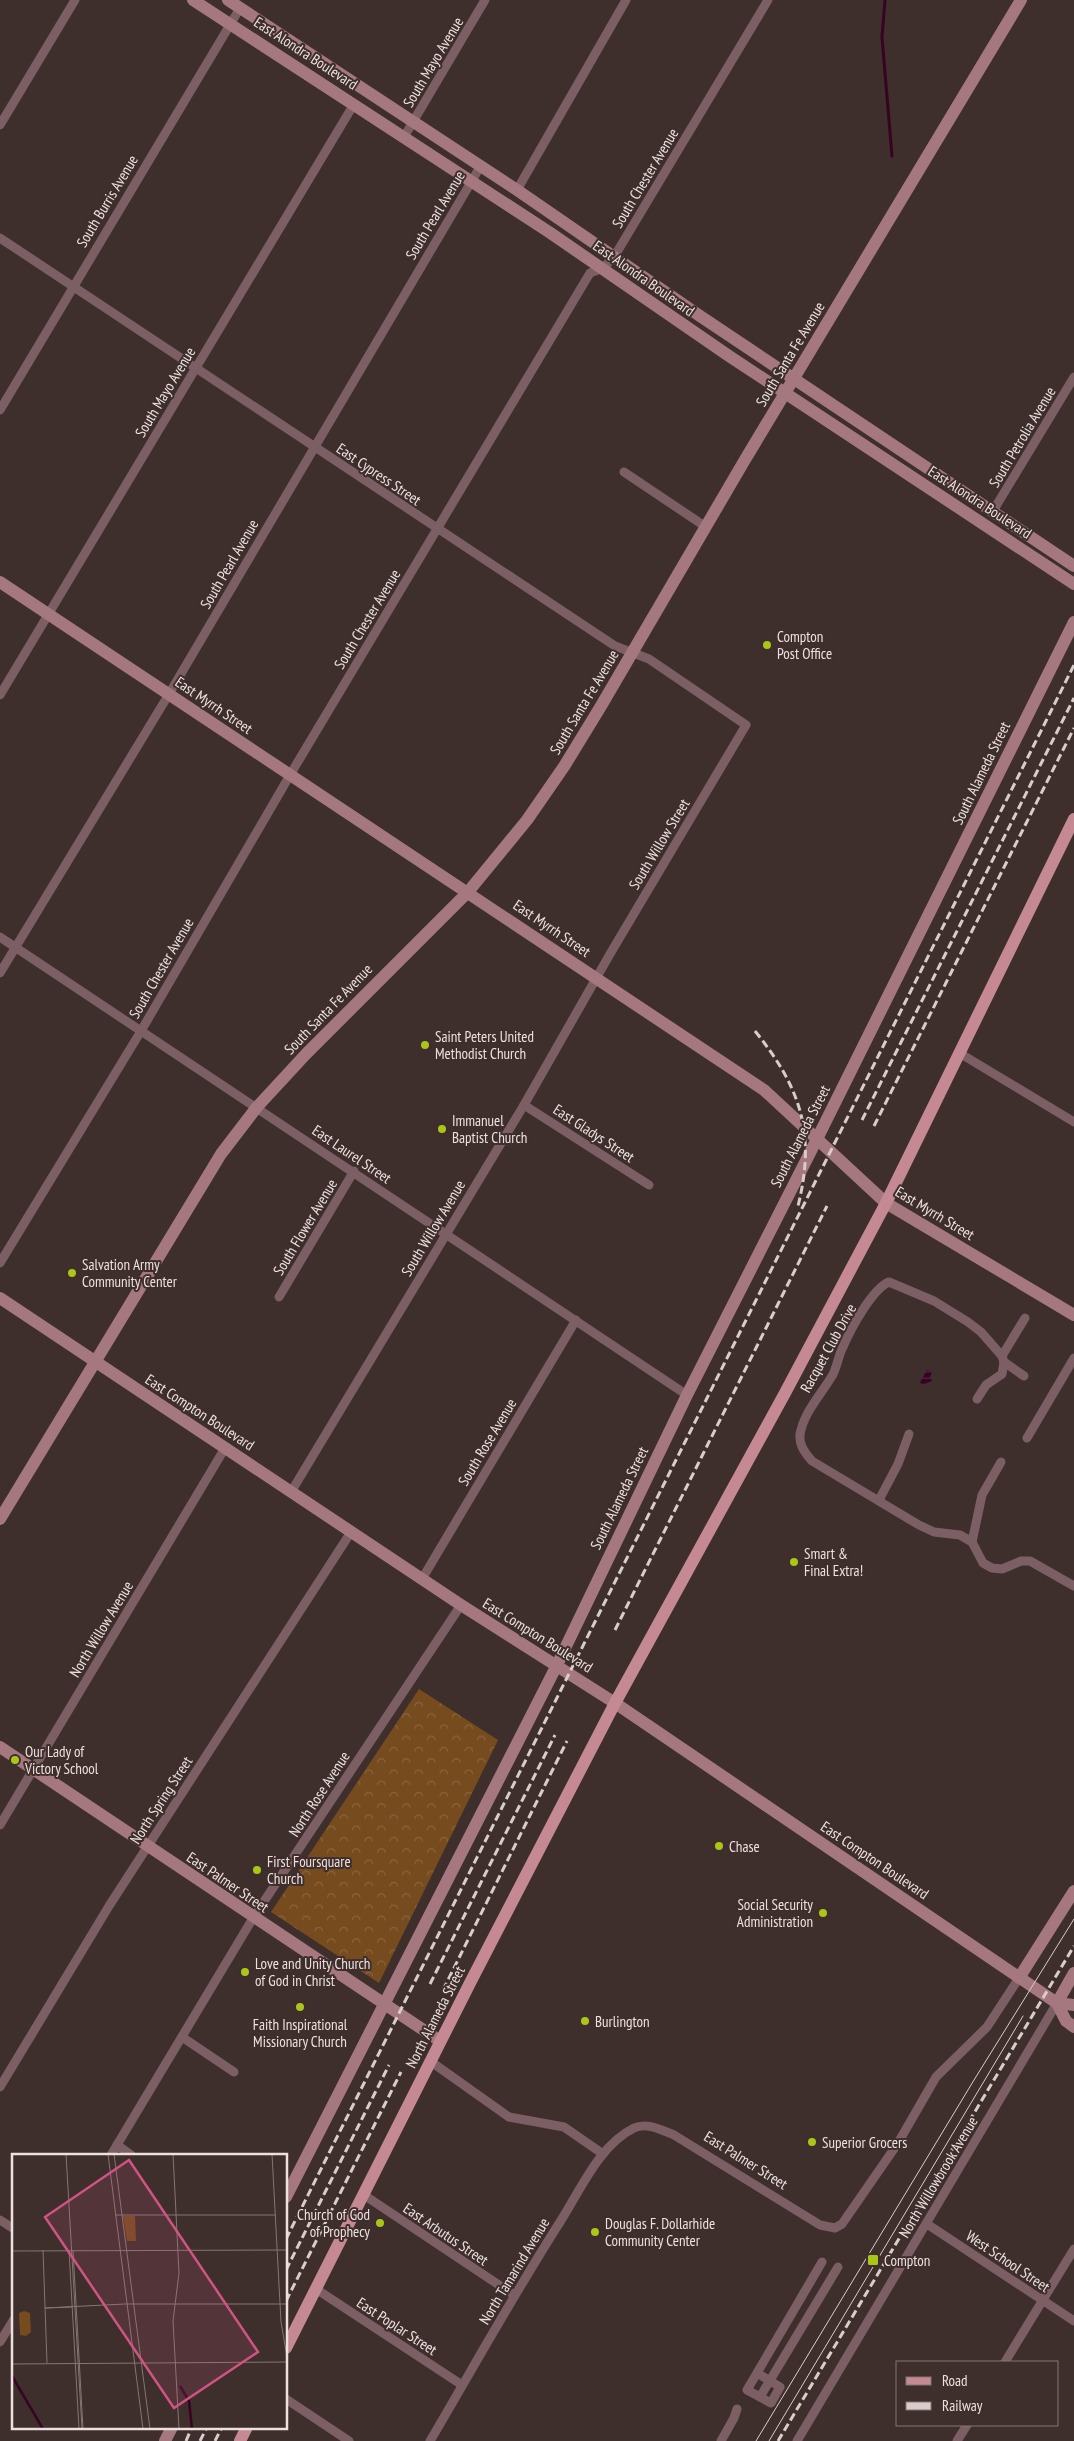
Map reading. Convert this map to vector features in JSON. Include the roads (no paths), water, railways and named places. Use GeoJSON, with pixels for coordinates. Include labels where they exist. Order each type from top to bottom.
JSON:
{"type":"FeatureCollection","features":[{"type":"Feature","properties":{"kind":"main road","name":"East Alondra Boulevard"},"geometry":{"type":"LineString","coordinates":[[193,0],[603,268],[785,394],[1074,584]]}},
{"type":"Feature","properties":{"kind":"main road","name":"East Alondra Boulevard"},"geometry":{"type":"LineString","coordinates":[[228,0],[517,190],[1074,566]]}},
{"type":"Feature","properties":{"kind":"main road","name":"South Santa Fe Avenue"},"geometry":{"type":"LineString","coordinates":[[0,1519],[221,1154],[258,1107],[306,1054],[468,892],[527,820],[560,772],[1021,0]]}},
{"type":"Feature","properties":{"kind":"main road","name":"East Myrrh Street"},"geometry":{"type":"LineString","coordinates":[[0,582],[764,1090],[886,1203],[1074,1315]]}},
{"type":"Feature","properties":{"kind":"main road","name":"South Alameda Street"},"geometry":{"type":"LineString","coordinates":[[557,1665],[687,1395],[1074,622]]}},
{"type":"Feature","properties":{"kind":"main road"},"geometry":{"type":"LineString","coordinates":[[615,1703],[786,1393],[886,1203],[961,1054],[1074,819]]}},
{"type":"Feature","properties":{"kind":"main road","name":"East Compton Boulevard"},"geometry":{"type":"LineString","coordinates":[[0,1298],[461,1605],[615,1703],[1056,2003]]}},
{"type":"Feature","properties":{"kind":"main road"},"geometry":{"type":"LineString","coordinates":[[288,2193],[557,1665]]}},
{"type":"Feature","properties":{"kind":"main road","name":"North Alameda Street"},"geometry":{"type":"LineString","coordinates":[[288,2344],[430,2061],[615,1703]]}},
{"type":"Feature","properties":{"kind":"main road","name":"East Palmer Street"},"geometry":{"type":"LineString","coordinates":[[0,1747],[440,2042]]}},
{"type":"Feature","properties":{"kind":"main road"},"geometry":{"type":"LineString","coordinates":[[1019,1978],[1074,1891]]}},
{"type":"Feature","properties":{"kind":"main road"},"geometry":{"type":"LineString","coordinates":[[1056,2003],[1074,1973]]}},
{"type":"Feature","properties":{"kind":"main road"},"geometry":{"type":"LineString","coordinates":[[1056,2003],[1074,2005]]}},
{"type":"Feature","properties":{"kind":"main road"},"geometry":{"type":"LineString","coordinates":[[1056,2003],[1066,2021],[1074,2026]]}},
{"type":"Feature","properties":{"kind":"main road"},"geometry":{"type":"LineString","coordinates":[[165,2441],[172,2428]]}},
{"type":"Feature","properties":{"kind":"main road"},"geometry":{"type":"LineString","coordinates":[[240,2441],[246,2428]]}},
{"type":"Feature","properties":{"kind":"street"},"geometry":{"type":"LineString","coordinates":[[0,125],[75,0]]}},
{"type":"Feature","properties":{"kind":"street","name":"South Mayo Avenue"},"geometry":{"type":"LineString","coordinates":[[404,137],[486,0]]}},
{"type":"Feature","properties":{"kind":"street"},"geometry":{"type":"LineString","coordinates":[[517,190],[626,0]]}},
{"type":"Feature","properties":{"kind":"street","name":"South Chester Avenue"},"geometry":{"type":"LineString","coordinates":[[0,1263],[141,1031],[290,775],[590,273],[603,268],[614,257],[768,0]]}},
{"type":"Feature","properties":{"kind":"street","name":"South Burris Avenue"},"geometry":{"type":"LineString","coordinates":[[0,410],[240,8]]}},
{"type":"Feature","properties":{"kind":"street","name":"South Mayo Avenue"},"geometry":{"type":"LineString","coordinates":[[0,695],[354,104]]}},
{"type":"Feature","properties":{"kind":"street","name":"South Pearl Avenue"},"geometry":{"type":"LineString","coordinates":[[0,973],[169,694],[313,447],[480,167]]}},
{"type":"Feature","properties":{"kind":"street","name":"East Cypress Street"},"geometry":{"type":"LineString","coordinates":[[0,238],[614,646],[649,659],[746,725]]}},
{"type":"Feature","properties":{"kind":"street","name":"South Petrolia Avenue"},"geometry":{"type":"LineString","coordinates":[[993,511],[1074,377]]}},
{"type":"Feature","properties":{"kind":"street"},"geometry":{"type":"LineString","coordinates":[[624,472],[706,527]]}},
{"type":"Feature","properties":{"kind":"street","name":"South Willow Street"},"geometry":{"type":"LineString","coordinates":[[596,977],[746,725]]}},
{"type":"Feature","properties":{"kind":"street","name":"East Laurel Street"},"geometry":{"type":"LineString","coordinates":[[0,937],[258,1107],[687,1395]]}},
{"type":"Feature","properties":{"kind":"street","name":"South Willow Avenue"},"geometry":{"type":"LineString","coordinates":[[291,1492],[524,1105],[596,977]]}},
{"type":"Feature","properties":{"kind":"street"},"geometry":{"type":"LineString","coordinates":[[961,1054],[1074,1122]]}},
{"type":"Feature","properties":{"kind":"street","name":"East Gladys Street"},"geometry":{"type":"LineString","coordinates":[[524,1105],[649,1185]]}},
{"type":"Feature","properties":{"kind":"street","name":"South Flower Avenue"},"geometry":{"type":"LineString","coordinates":[[279,1297],[354,1171]]}},
{"type":"Feature","properties":{"kind":"street","name":"Racquet Club Drive"},"geometry":{"type":"LineString","coordinates":[[972,1542],[960,1535],[934,1532],[812,1461],[804,1453],[800,1442],[800,1431],[810,1409],[834,1374],[845,1343],[878,1289],[889,1282],[934,1301],[981,1332],[1003,1359],[1024,1376]]}},
{"type":"Feature","properties":{"kind":"street"},"geometry":{"type":"LineString","coordinates":[[977,1399],[986,1385],[1002,1374],[1003,1359],[1025,1318]]}},
{"type":"Feature","properties":{"kind":"street","name":"South Rose Avenue"},"geometry":{"type":"LineString","coordinates":[[422,1579],[576,1320]]}},
{"type":"Feature","properties":{"kind":"street"},"geometry":{"type":"LineString","coordinates":[[1026,1438],[1074,1358]]}},
{"type":"Feature","properties":{"kind":"street"},"geometry":{"type":"LineString","coordinates":[[879,1500],[898,1464],[909,1434]]}},
{"type":"Feature","properties":{"kind":"street","name":"North Willow Avenue"},"geometry":{"type":"LineString","coordinates":[[0,1825],[225,1448]]}},
{"type":"Feature","properties":{"kind":"street"},"geometry":{"type":"LineString","coordinates":[[1001,1462],[982,1495],[972,1542],[983,1563],[992,1568],[1002,1569],[1021,1561],[1030,1561],[1074,1586]]}},
{"type":"Feature","properties":{"kind":"street","name":"North Spring Street"},"geometry":{"type":"LineString","coordinates":[[0,2087],[109,1906],[351,1532]]}},
{"type":"Feature","properties":{"kind":"street","name":"North Rose Avenue"},"geometry":{"type":"LineString","coordinates":[[113,2154],[253,1918],[461,1605]]}},
{"type":"Feature","properties":{"kind":"street","name":"East Palmer Street"},"geometry":{"type":"LineString","coordinates":[[637,2127],[653,2127],[674,2135],[820,2225],[835,2228],[842,2224],[898,2143],[936,2077],[987,2027],[1019,1978]]}},
{"type":"Feature","properties":{"kind":"street","name":"North Willowbrook Avenue"},"geometry":{"type":"LineString","coordinates":[[796,2441],[927,2224],[1056,2003]]}},
{"type":"Feature","properties":{"kind":"street"},"geometry":{"type":"LineString","coordinates":[[182,2037],[234,2072]]}},
{"type":"Feature","properties":{"kind":"street"},"geometry":{"type":"LineString","coordinates":[[430,2061],[509,2118],[564,2126],[603,2154]]}},
{"type":"Feature","properties":{"kind":"street","name":"North Tamarind Avenue"},"geometry":{"type":"LineString","coordinates":[[430,2441],[514,2295],[603,2154],[624,2134],[637,2127]]}},
{"type":"Feature","properties":{"kind":"street"},"geometry":{"type":"LineString","coordinates":[[117,2146],[129,2154]]}},
{"type":"Feature","properties":{"kind":"street","name":"East Arbutus Street"},"geometry":{"type":"LineString","coordinates":[[364,2195],[514,2295]]}},
{"type":"Feature","properties":{"kind":"street"},"geometry":{"type":"LineString","coordinates":[[0,2220],[12,2228]]}},
{"type":"Feature","properties":{"kind":"street","name":"West School Street"},"geometry":{"type":"LineString","coordinates":[[927,2224],[1074,2321]]}},
{"type":"Feature","properties":{"kind":"street"},"geometry":{"type":"LineString","coordinates":[[1006,2361],[1074,2248]]}},
{"type":"Feature","properties":{"kind":"street"},"geometry":{"type":"LineString","coordinates":[[756,2373],[780,2387],[771,2403],[747,2390],[756,2373],[822,2262]]}},
{"type":"Feature","properties":{"kind":"street"},"geometry":{"type":"LineString","coordinates":[[770,2381],[838,2267]]}},
{"type":"Feature","properties":{"kind":"street","name":"East Poplar Street"},"geometry":{"type":"LineString","coordinates":[[316,2289],[462,2385]]}},
{"type":"Feature","properties":{"kind":"street"},"geometry":{"type":"LineString","coordinates":[[0,2342],[12,2322]]}},
{"type":"Feature","properties":{"kind":"street"},"geometry":{"type":"LineString","coordinates":[[288,2399],[349,2441]]}},
{"type":"Feature","properties":{"kind":"street"},"geometry":{"type":"LineString","coordinates":[[721,2441],[737,2410]]}},
{"type":"Feature","properties":{"kind":"street"},"geometry":{"type":"LineString","coordinates":[[957,2441],[966,2426]]}},
{"type":"Feature","properties":{"kind":"waterway"},"geometry":{"type":"LineString","coordinates":[[885,0],[882,37],[892,156]]}},
{"type":"Feature","properties":{"kind":"tram line"},"geometry":{"type":"LineString","coordinates":[[756,2441],[974,2080],[1074,1919]]}},
{"type":"Feature","properties":{"kind":"tram line"},"geometry":{"type":"LineString","coordinates":[[769,2441],[1023,2016]]}},
{"type":"Feature","properties":{"kind":"railway"},"geometry":{"type":"LineString","coordinates":[[288,2235],[1074,665]]}},
{"type":"Feature","properties":{"kind":"railway"},"geometry":{"type":"LineString","coordinates":[[862,1120],[1074,698]]}},
{"type":"Feature","properties":{"kind":"railway"},"geometry":{"type":"LineString","coordinates":[[874,1126],[1074,728]]}},
{"type":"Feature","properties":{"kind":"railway"},"geometry":{"type":"LineString","coordinates":[[755,1031],[784,1072],[794,1092],[800,1113],[804,1134],[805,1156],[798,1206]]}},
{"type":"Feature","properties":{"kind":"railway"},"geometry":{"type":"LineString","coordinates":[[615,1630],[827,1206]]}},
{"type":"Feature","properties":{"kind":"railway"},"geometry":{"type":"LineString","coordinates":[[430,1984],[555,1735]]}},
{"type":"Feature","properties":{"kind":"railway"},"geometry":{"type":"LineString","coordinates":[[443,1990],[567,1741]]}},
{"type":"Feature","properties":{"kind":"railway"},"geometry":{"type":"LineString","coordinates":[[778,2441],[1074,1946]]}},
{"type":"Feature","properties":{"kind":"railway"},"geometry":{"type":"LineString","coordinates":[[288,2266],[389,2065]]}},
{"type":"Feature","properties":{"kind":"railway"},"geometry":{"type":"LineString","coordinates":[[288,2297],[401,2072]]}},
{"type":"Feature","properties":{"kind":"railway"},"geometry":{"type":"LineString","coordinates":[[186,2441],[192,2428]]}},
{"type":"Feature","properties":{"kind":"railway"},"geometry":{"type":"LineString","coordinates":[[200,2441],[206,2428]]}},
{"type":"Feature","properties":{"kind":"railway"},"geometry":{"type":"LineString","coordinates":[[215,2441],[222,2428]]}},
{"type":"Feature","properties":{"kind":"place","name":"Compton Post Office"},"geometry":{"type":"Point","coordinates":[767,645]}},
{"type":"Feature","properties":{"kind":"place","name":"Saint Peters United Methodist Church"},"geometry":{"type":"Point","coordinates":[425,1045]}},
{"type":"Feature","properties":{"kind":"place","name":"Immanuel Baptist Church"},"geometry":{"type":"Point","coordinates":[442,1129]}},
{"type":"Feature","properties":{"kind":"place","name":"Salvation Army Community Center"},"geometry":{"type":"Point","coordinates":[72,1273]}},
{"type":"Feature","properties":{"kind":"place","name":"Smart & Final Extra!"},"geometry":{"type":"Point","coordinates":[794,1562]}},
{"type":"Feature","properties":{"kind":"place","name":"Our Lady of Victory School"},"geometry":{"type":"Point","coordinates":[15,1760]}},
{"type":"Feature","properties":{"kind":"place","name":"Chase"},"geometry":{"type":"Point","coordinates":[719,1846]}},
{"type":"Feature","properties":{"kind":"place","name":"First Foursquare Church"},"geometry":{"type":"Point","coordinates":[257,1870]}},
{"type":"Feature","properties":{"kind":"place","name":"Social Security Administration"},"geometry":{"type":"Point","coordinates":[823,1913]}},
{"type":"Feature","properties":{"kind":"place","name":"Love and Unity Church of God in Christ"},"geometry":{"type":"Point","coordinates":[245,1972]}},
{"type":"Feature","properties":{"kind":"place","name":"Faith Inspirational Missionary Church"},"geometry":{"type":"Point","coordinates":[300,2007]}},
{"type":"Feature","properties":{"kind":"place","name":"Burlington"},"geometry":{"type":"Point","coordinates":[585,2021]}},
{"type":"Feature","properties":{"kind":"place","name":"Superior Grocers"},"geometry":{"type":"Point","coordinates":[812,2142]}},
{"type":"Feature","properties":{"kind":"place","name":"Church of God of Prophecy"},"geometry":{"type":"Point","coordinates":[380,2223]}},
{"type":"Feature","properties":{"kind":"place","name":"Douglas F. Dollarhide Community Center"},"geometry":{"type":"Point","coordinates":[595,2232]}},
{"type":"Feature","properties":{"kind":"place","name":"Compton"},"geometry":{"type":"Point","coordinates":[873,2260]}}]}
